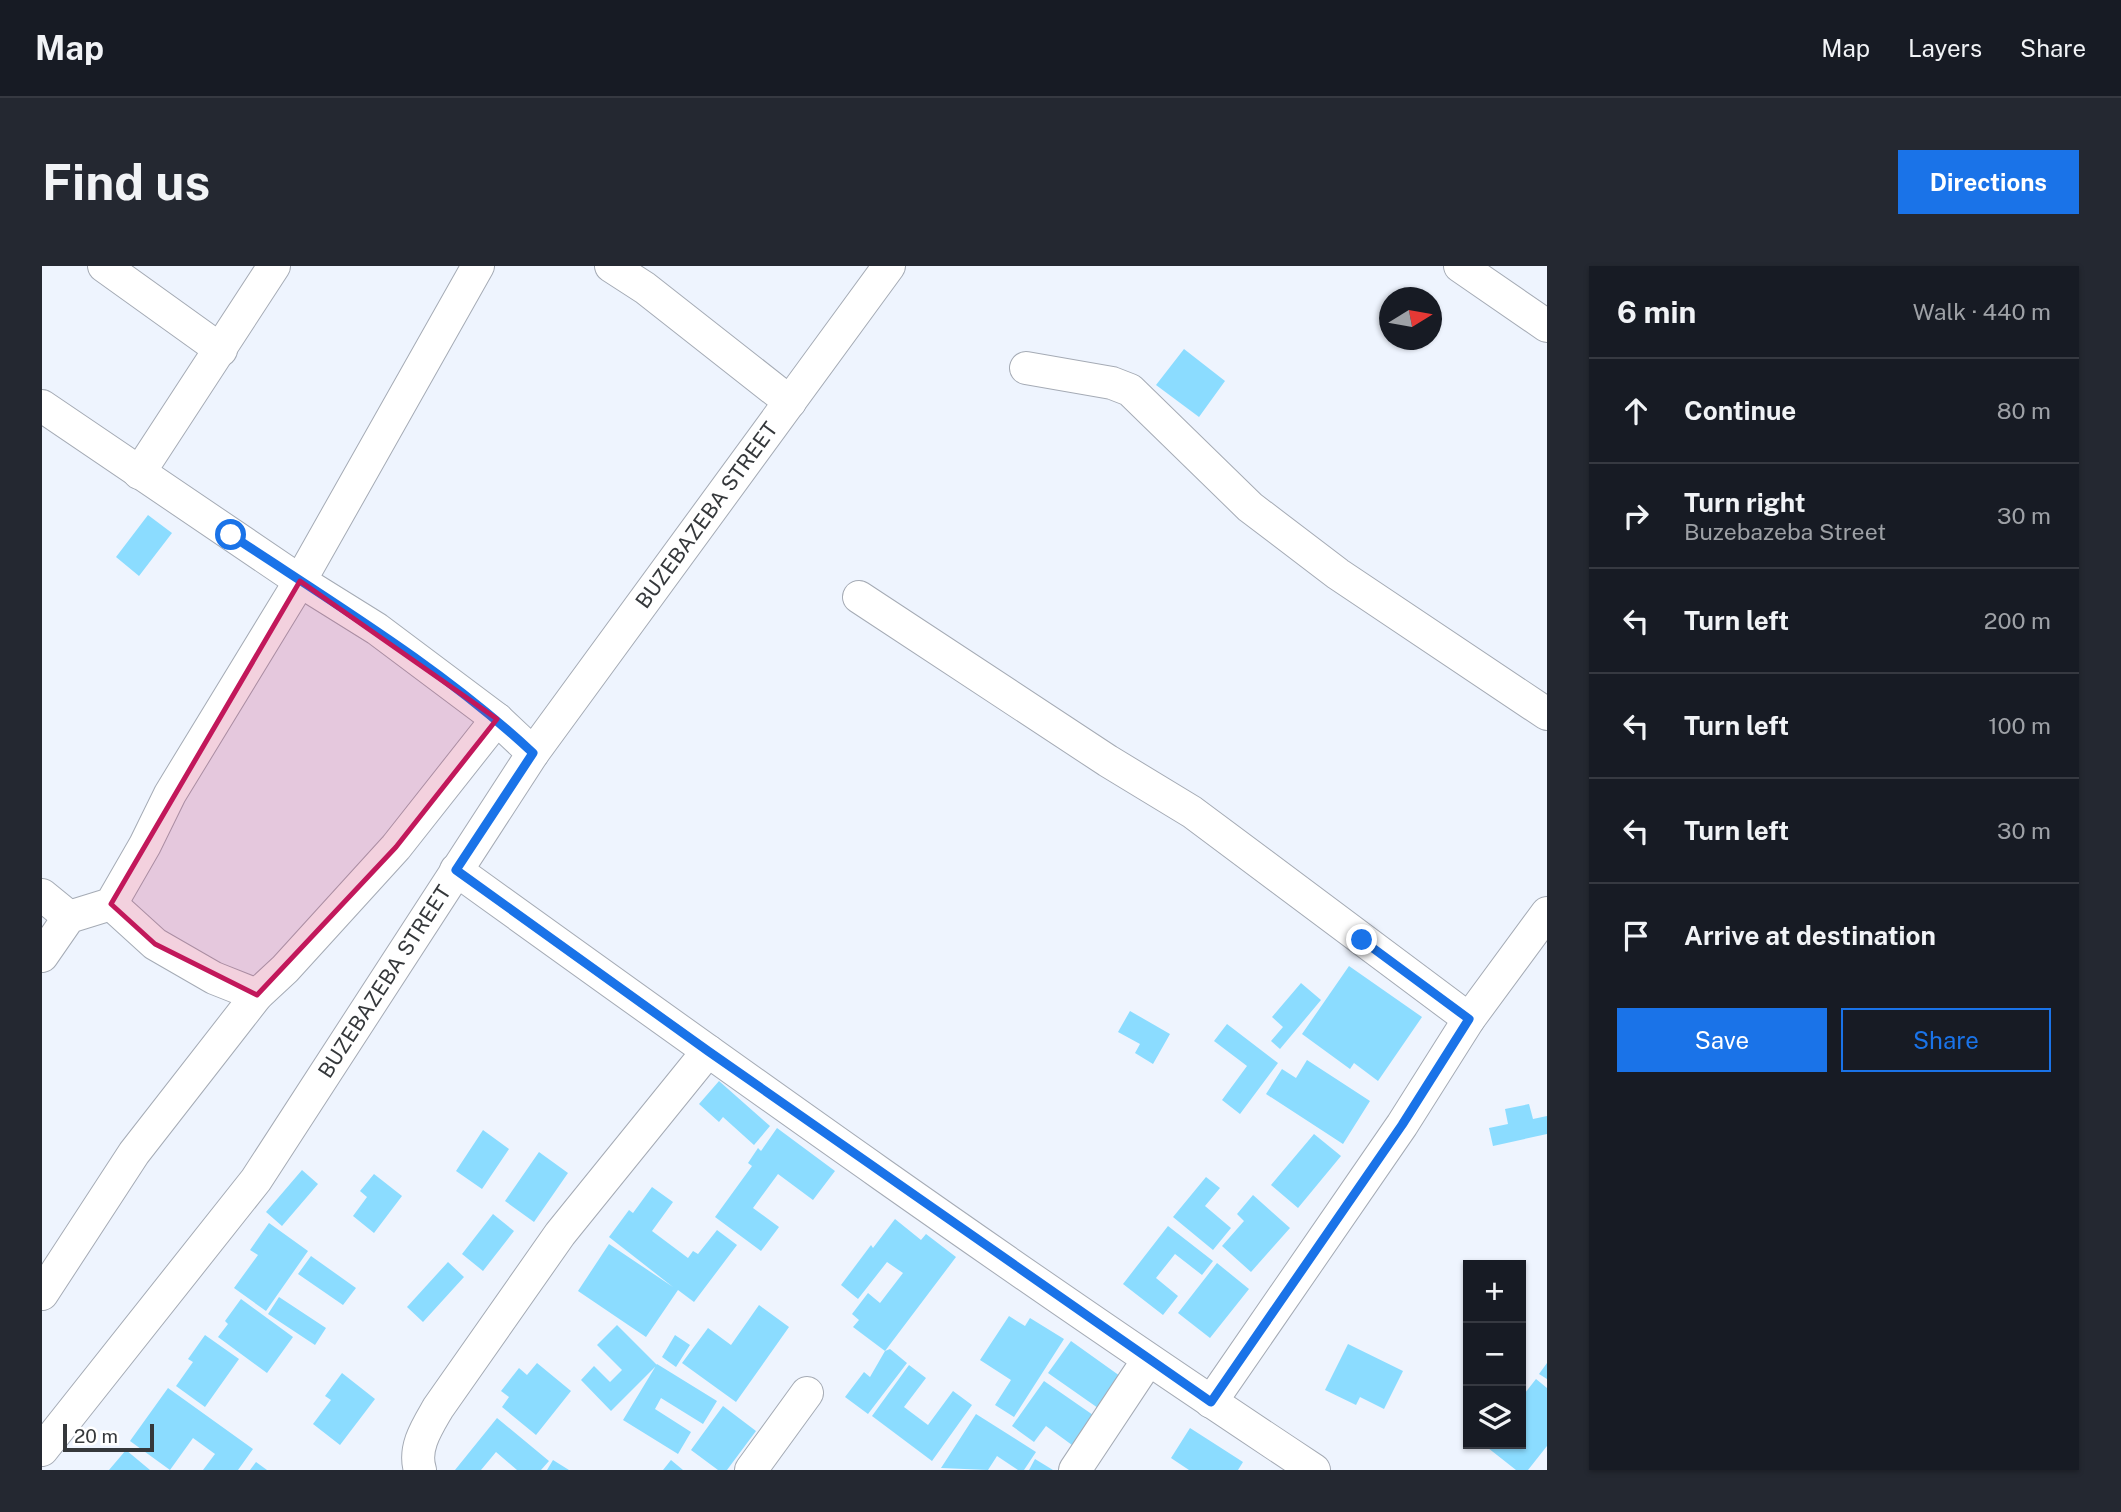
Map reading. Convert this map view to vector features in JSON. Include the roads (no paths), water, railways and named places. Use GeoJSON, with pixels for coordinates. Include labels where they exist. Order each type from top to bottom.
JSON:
{"type":"FeatureCollection","features":[{"type":"Feature","properties":{"kind":"street"},"geometry":{"type":"LineString","coordinates":[[104,266],[220,350]]}},
{"type":"Feature","properties":{"kind":"street"},"geometry":{"type":"LineString","coordinates":[[139,473],[274,266]]}},
{"type":"Feature","properties":{"kind":"street"},"geometry":{"type":"LineString","coordinates":[[42,956],[69,917],[111,904],[170,794],[300,581],[478,266]]}},
{"type":"Feature","properties":{"kind":"street"},"geometry":{"type":"LineString","coordinates":[[611,266],[645,288],[790,402]]}},
{"type":"Feature","properties":{"kind":"street","name":"BUZEBAZEBA STREET"},"geometry":{"type":"LineString","coordinates":[[42,1450],[256,1180],[533,753],[889,266]]}},
{"type":"Feature","properties":{"kind":"street"},"geometry":{"type":"LineString","coordinates":[[1460,266],[1547,326]]}},
{"type":"Feature","properties":{"kind":"street"},"geometry":{"type":"LineString","coordinates":[[1026,368],[1112,383],[1130,390],[1250,507],[1338,575],[1547,714]]}},
{"type":"Feature","properties":{"kind":"street"},"geometry":{"type":"LineString","coordinates":[[42,406],[300,581],[377,629],[496,719],[533,753]]}},
{"type":"Feature","properties":{"kind":"street"},"geometry":{"type":"LineString","coordinates":[[859,597],[1108,761],[1192,812],[1469,1019]]}},
{"type":"Feature","properties":{"kind":"street"},"geometry":{"type":"LineString","coordinates":[[42,1294],[134,1153],[257,995],[285,969],[396,847],[496,719]]}},
{"type":"Feature","properties":{"kind":"street"},"geometry":{"type":"LineString","coordinates":[[456,870],[1148,1360],[1314,1470]]}},
{"type":"Feature","properties":{"kind":"street"},"geometry":{"type":"LineString","coordinates":[[42,895],[69,917]]}},
{"type":"Feature","properties":{"kind":"street"},"geometry":{"type":"LineString","coordinates":[[111,904],[155,944],[214,978],[257,995]]}},
{"type":"Feature","properties":{"kind":"street"},"geometry":{"type":"LineString","coordinates":[[1211,1402],[1402,1125],[1469,1019],[1547,913]]}},
{"type":"Feature","properties":{"kind":"street"},"geometry":{"type":"LineString","coordinates":[[420,1470],[417,1461],[423,1433],[438,1408],[560,1234],[708,1051]]}},
{"type":"Feature","properties":{"kind":"street"},"geometry":{"type":"LineString","coordinates":[[1075,1470],[1148,1360]]}},
{"type":"Feature","properties":{"kind":"street"},"geometry":{"type":"LineString","coordinates":[[751,1470],[807,1394]]}}]}
